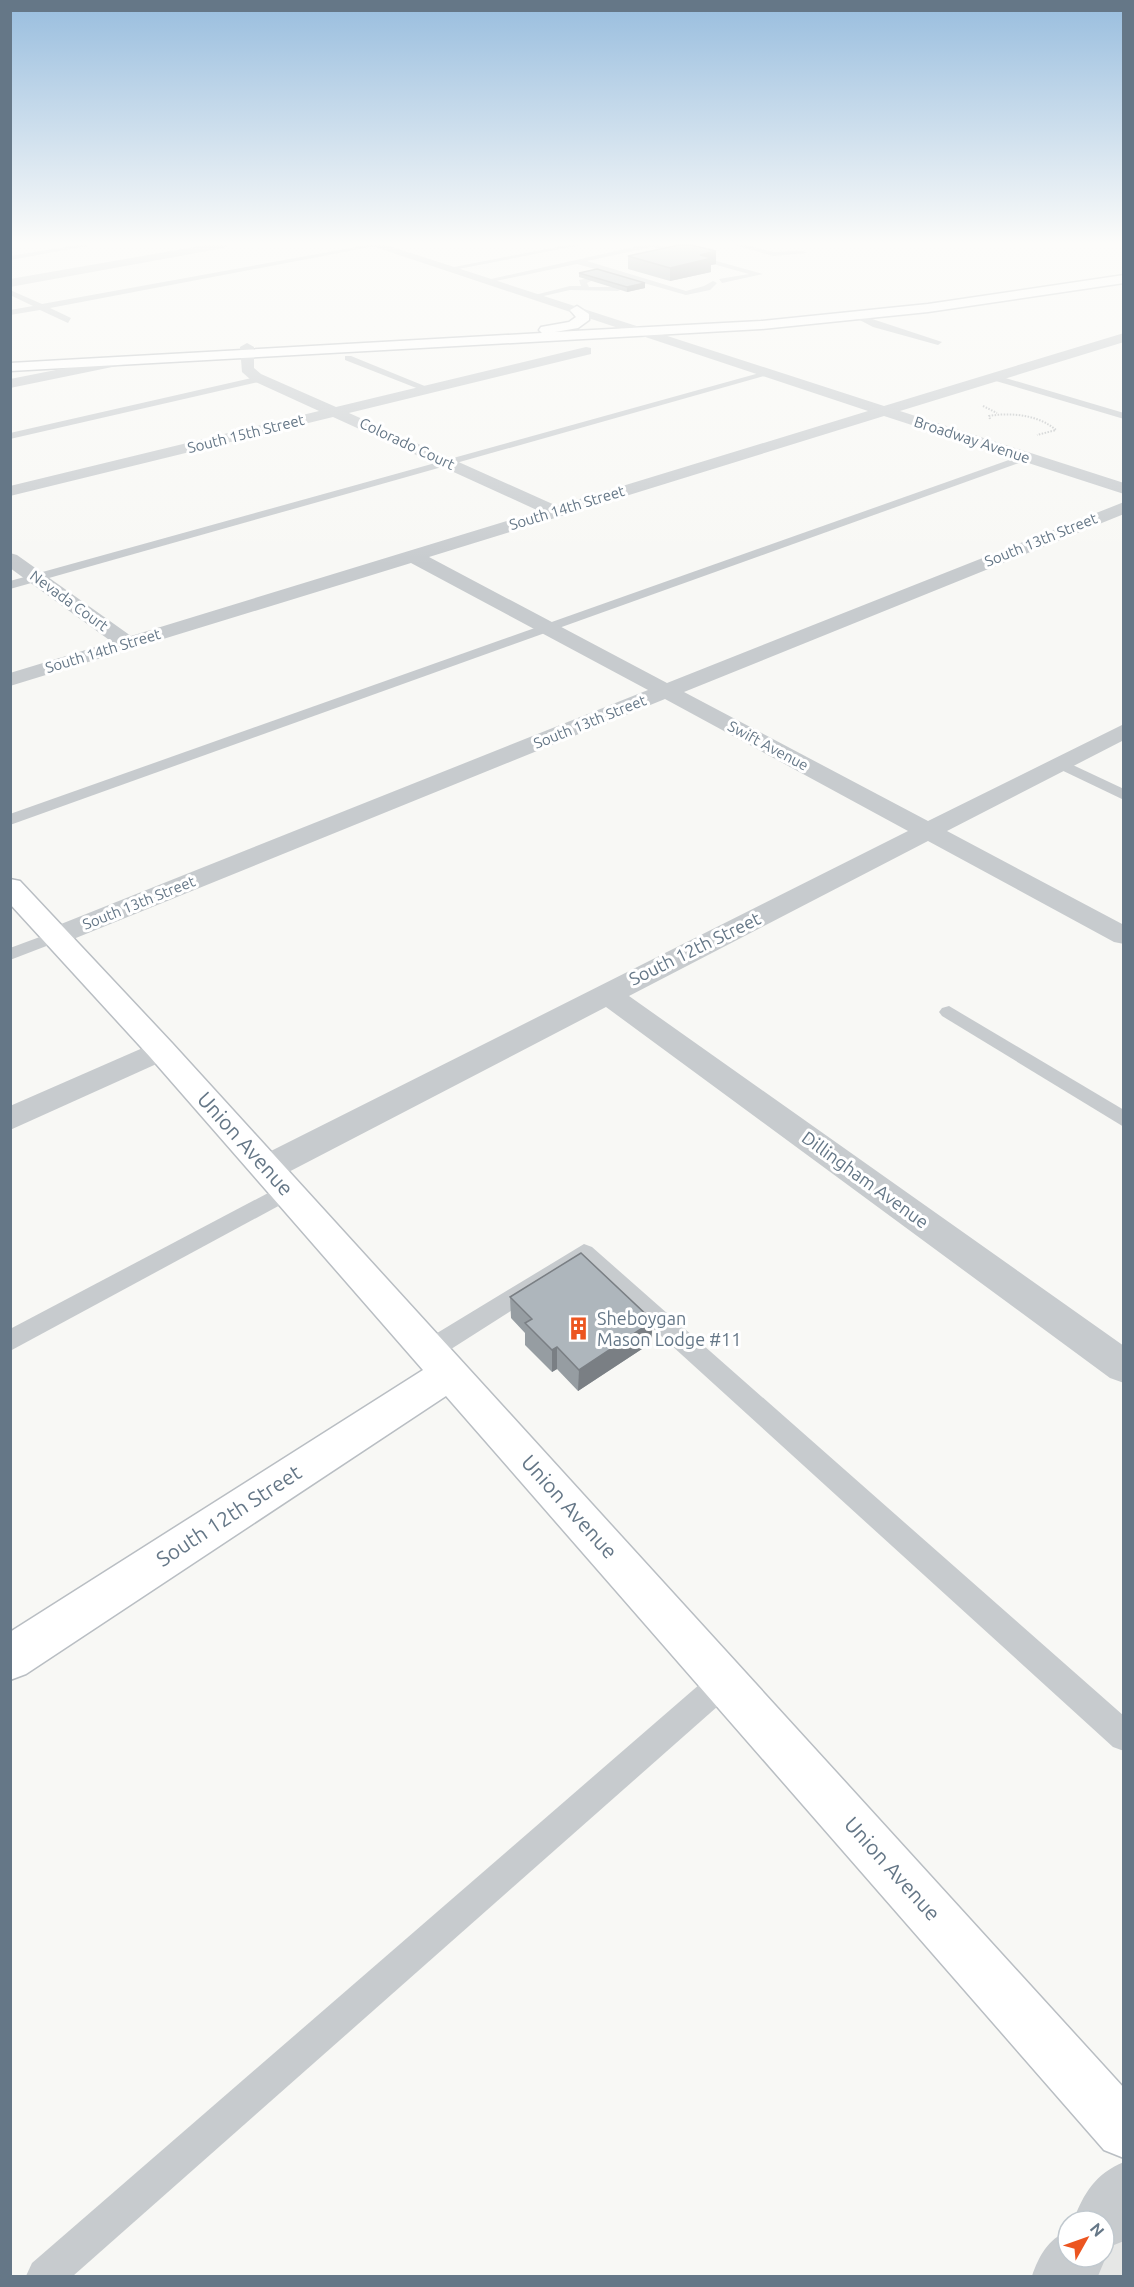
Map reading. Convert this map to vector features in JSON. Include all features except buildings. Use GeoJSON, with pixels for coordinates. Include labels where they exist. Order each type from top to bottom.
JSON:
{"type":"FeatureCollection","features":[{"type":"Feature","properties":{"kind":"main road"},"geometry":{"type":"LineString","coordinates":[[10,358],[222,352]]}},
{"type":"Feature","properties":{"kind":"main road"},"geometry":{"type":"LineString","coordinates":[[10,367],[117,362],[238,352]]}},
{"type":"Feature","properties":{"kind":"main road","name":"Union Avenue"},"geometry":{"type":"LineString","coordinates":[[10,887],[161,1050],[1124,2130]]}},
{"type":"Feature","properties":{"kind":"main road","name":"South 12th Street"},"geometry":{"type":"LineString","coordinates":[[10,1658],[438,1363]]}},
{"type":"Feature","properties":{"kind":"street"},"geometry":{"type":"LineString","coordinates":[[247,352],[248,371],[260,379]]}},
{"type":"Feature","properties":{"kind":"street","name":"South 15th Street"},"geometry":{"type":"LineString","coordinates":[[10,491],[583,352]]}},
{"type":"Feature","properties":{"kind":"street","name":"Broadway Avenue"},"geometry":{"type":"LineString","coordinates":[[706,352],[1124,489]]}},
{"type":"Feature","properties":{"kind":"street","name":"South 14th Street"},"geometry":{"type":"LineString","coordinates":[[10,680],[1075,352]]}},
{"type":"Feature","properties":{"kind":"street"},"geometry":{"type":"LineString","coordinates":[[10,383],[117,362]]}},
{"type":"Feature","properties":{"kind":"street"},"geometry":{"type":"LineString","coordinates":[[10,367],[23,374],[21,378],[10,383]]}},
{"type":"Feature","properties":{"kind":"street","name":"Colorado Court"},"geometry":{"type":"LineString","coordinates":[[260,379],[556,512]]}},
{"type":"Feature","properties":{"kind":"street","name":"South 13th Street"},"geometry":{"type":"LineString","coordinates":[[56,936],[1124,507]]}},
{"type":"Feature","properties":{"kind":"street","name":"Swift Avenue"},"geometry":{"type":"LineString","coordinates":[[413,556],[1124,936]]}},
{"type":"Feature","properties":{"kind":"street","name":"Nevada Court"},"geometry":{"type":"LineString","coordinates":[[10,560],[128,644]]}},
{"type":"Feature","properties":{"kind":"street","name":"South 12th Street"},"geometry":{"type":"LineString","coordinates":[[277,1180],[606,993],[928,832],[1124,730]]}},
{"type":"Feature","properties":{"kind":"street","name":"Dillingham Avenue"},"geometry":{"type":"LineString","coordinates":[[606,993],[1124,1367]]}},
{"type":"Feature","properties":{"kind":"street"},"geometry":{"type":"LineString","coordinates":[[10,1119],[161,1050]]}},
{"type":"Feature","properties":{"kind":"street"},"geometry":{"type":"LineString","coordinates":[[1111,2209],[1124,2191]]}},
{"type":"Feature","properties":{"kind":"lane"},"geometry":{"type":"LineString","coordinates":[[348,358],[427,389]]}},
{"type":"Feature","properties":{"kind":"lane"},"geometry":{"type":"LineString","coordinates":[[10,585],[770,373]]}},
{"type":"Feature","properties":{"kind":"lane"},"geometry":{"type":"LineString","coordinates":[[992,377],[1124,416]]}},
{"type":"Feature","properties":{"kind":"lane"},"geometry":{"type":"LineString","coordinates":[[10,436],[260,379]]}},
{"type":"Feature","properties":{"kind":"lane"},"geometry":{"type":"LineString","coordinates":[[10,820],[1026,457]]}},
{"type":"Feature","properties":{"kind":"lane"},"geometry":{"type":"LineString","coordinates":[[1060,764],[1124,795]]}},
{"type":"Feature","properties":{"kind":"lane"},"geometry":{"type":"LineString","coordinates":[[10,955],[56,936]]}},
{"type":"Feature","properties":{"kind":"lane"},"geometry":{"type":"LineString","coordinates":[[949,1012],[1124,1120]]}},
{"type":"Feature","properties":{"kind":"lane"},"geometry":{"type":"LineString","coordinates":[[10,1341],[277,1180]]}},
{"type":"Feature","properties":{"kind":"lane"},"geometry":{"type":"LineString","coordinates":[[438,1363],[584,1253],[1124,1736]]}},
{"type":"Feature","properties":{"kind":"lane"},"geometry":{"type":"LineString","coordinates":[[45,2277],[725,1680]]}},
{"type":"Feature","properties":{"kind":"path"},"geometry":{"type":"LineString","coordinates":[[998,414],[1041,421],[1056,430],[1032,435]]}},
{"type":"Feature","properties":{"kind":"shaded area"},"geometry":{"type":"Polygon","coordinates":[[[1123,2191],[1123,2276],[1062,2276],[1067,2269],[1116,2269],[1116,2209],[1112,2209],[1123,2191]]]}},
{"type":"Feature","properties":{"kind":"place","name":"Sheboygan Mason Lodge #11"},"geometry":{"type":"Point","coordinates":[579,1329]}}]}
